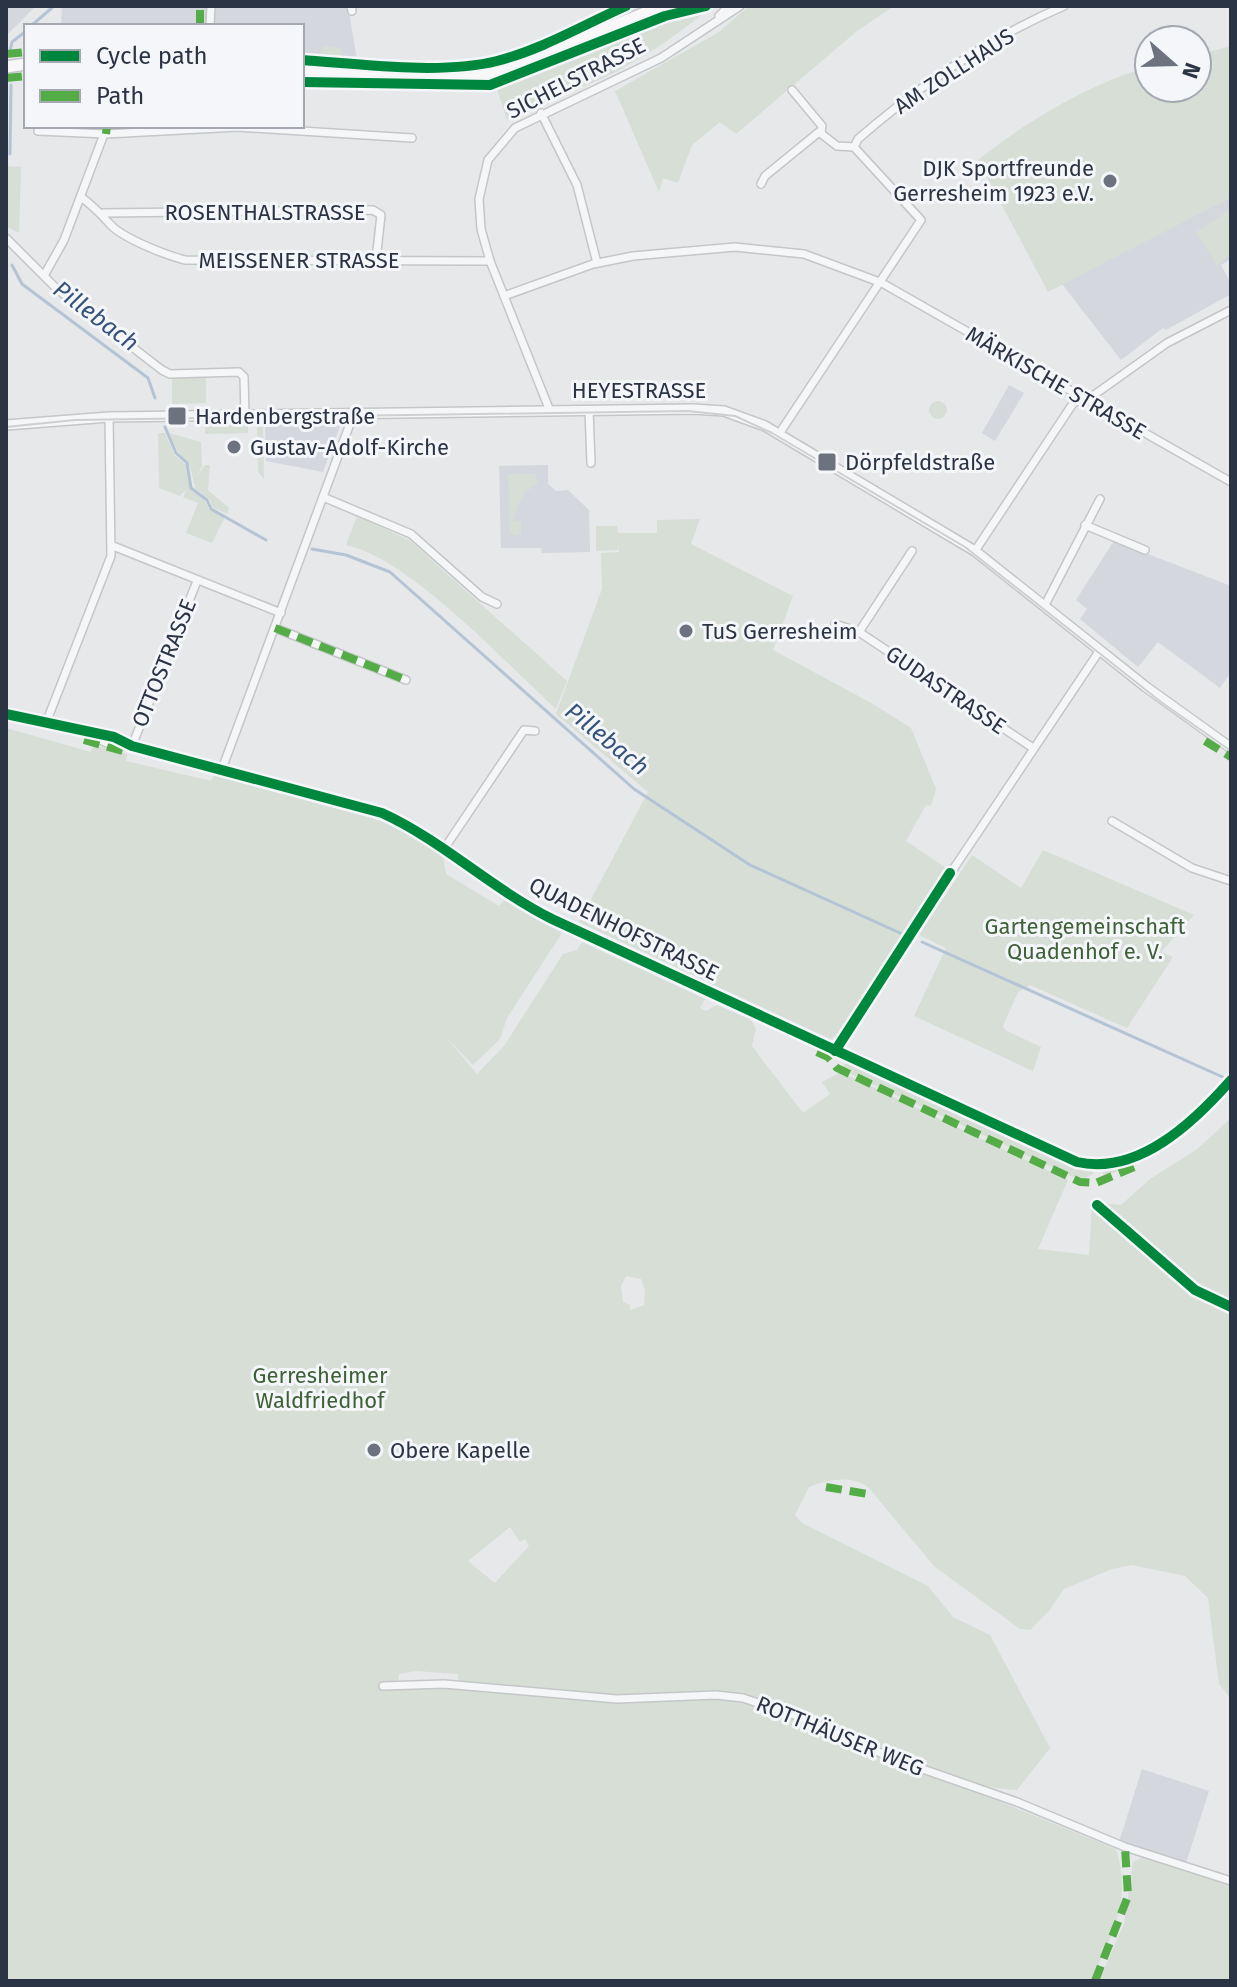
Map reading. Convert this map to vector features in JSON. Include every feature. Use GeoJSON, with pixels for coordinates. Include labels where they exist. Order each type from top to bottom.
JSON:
{"type":"FeatureCollection","features":[{"type":"Feature","properties":{"kind":"main road"},"geometry":{"type":"LineString","coordinates":[[305,71],[392,78],[496,72],[662,6]]}},
{"type":"Feature","properties":{"kind":"street","name":"SICHELSTRASSE"},"geometry":{"type":"LineString","coordinates":[[710,26],[729,6]]}},
{"type":"Feature","properties":{"kind":"street","name":"SICHELSTRASSE"},"geometry":{"type":"LineString","coordinates":[[550,411],[490,261],[479,214],[482,178],[488,160],[515,128],[541,113],[627,76],[740,6]]}},
{"type":"Feature","properties":{"kind":"street","name":"AM ZOLLHAUS"},"geometry":{"type":"LineString","coordinates":[[854,147],[858,139],[928,83],[1013,31],[1064,6]]}},
{"type":"Feature","properties":{"kind":"street"},"geometry":{"type":"LineString","coordinates":[[761,184],[765,176],[821,132],[822,126],[792,90]]}},
{"type":"Feature","properties":{"kind":"street"},"geometry":{"type":"LineString","coordinates":[[541,113],[577,185],[597,263]]}},
{"type":"Feature","properties":{"kind":"street"},"geometry":{"type":"LineString","coordinates":[[38,131],[104,134],[218,128]]}},
{"type":"Feature","properties":{"kind":"street"},"geometry":{"type":"LineString","coordinates":[[253,128],[412,138]]}},
{"type":"Feature","properties":{"kind":"street"},"geometry":{"type":"LineString","coordinates":[[779,434],[921,220],[854,147],[837,146],[821,132]]}},
{"type":"Feature","properties":{"kind":"street"},"geometry":{"type":"LineString","coordinates":[[45,274],[81,197],[104,134]]}},
{"type":"Feature","properties":{"kind":"street","name":"MEISSENER STRASSE"},"geometry":{"type":"LineString","coordinates":[[81,197],[103,213],[110,226],[157,253],[185,260],[490,261]]}},
{"type":"Feature","properties":{"kind":"street","name":"ROSENTHALSTRASSE"},"geometry":{"type":"LineString","coordinates":[[103,213],[373,210],[381,215],[376,260]]}},
{"type":"Feature","properties":{"kind":"street"},"geometry":{"type":"LineString","coordinates":[[6,238],[57,289],[170,374],[239,372],[244,377],[245,415]]}},
{"type":"Feature","properties":{"kind":"street","name":"MÄRKISCHE STRASSE"},"geometry":{"type":"LineString","coordinates":[[504,296],[597,263],[656,253],[735,247],[804,254],[882,283],[1231,482]]}},
{"type":"Feature","properties":{"kind":"street"},"geometry":{"type":"LineString","coordinates":[[975,551],[1051,432],[1074,402],[1087,400],[1167,343],[1231,310]]}},
{"type":"Feature","properties":{"kind":"street"},"geometry":{"type":"LineString","coordinates":[[589,410],[591,463]]}},
{"type":"Feature","properties":{"kind":"street","name":"HEYESTRASSE"},"geometry":{"type":"LineString","coordinates":[[6,425],[109,417],[589,410],[717,410],[746,417],[975,551],[1231,748]]}},
{"type":"Feature","properties":{"kind":"street"},"geometry":{"type":"LineString","coordinates":[[222,769],[354,413]]}},
{"type":"Feature","properties":{"kind":"street"},"geometry":{"type":"LineString","coordinates":[[46,723],[113,546],[109,417]]}},
{"type":"Feature","properties":{"kind":"street"},"geometry":{"type":"LineString","coordinates":[[323,497],[411,534],[482,597],[497,604]]}},
{"type":"Feature","properties":{"kind":"street"},"geometry":{"type":"LineString","coordinates":[[1045,605],[1100,499]]}},
{"type":"Feature","properties":{"kind":"street"},"geometry":{"type":"LineString","coordinates":[[1085,525],[1145,550]]}},
{"type":"Feature","properties":{"kind":"street"},"geometry":{"type":"LineString","coordinates":[[113,546],[281,613]]}},
{"type":"Feature","properties":{"kind":"street"},"geometry":{"type":"LineString","coordinates":[[859,632],[912,551]]}},
{"type":"Feature","properties":{"kind":"street","name":"OTTOSTRASSE"},"geometry":{"type":"LineString","coordinates":[[132,746],[197,581]]}},
{"type":"Feature","properties":{"kind":"street","name":"GUDASTRASSE"},"geometry":{"type":"LineString","coordinates":[[835,624],[859,632],[1033,748]]}},
{"type":"Feature","properties":{"kind":"street"},"geometry":{"type":"LineString","coordinates":[[275,628],[406,680]]}},
{"type":"Feature","properties":{"kind":"street"},"geometry":{"type":"LineString","coordinates":[[952,871],[1100,650]]}},
{"type":"Feature","properties":{"kind":"street","name":"QUADENHOFSTRASSE"},"geometry":{"type":"LineString","coordinates":[[6,714],[114,737],[132,746],[375,810],[413,828],[508,895],[562,924],[1077,1162],[1097,1166],[1121,1163],[1150,1150],[1200,1112],[1228,1084]]}},
{"type":"Feature","properties":{"kind":"street"},"geometry":{"type":"LineString","coordinates":[[444,849],[524,730],[535,731]]}},
{"type":"Feature","properties":{"kind":"street"},"geometry":{"type":"LineString","coordinates":[[1112,821],[1192,868],[1231,881]]}},
{"type":"Feature","properties":{"kind":"street","name":"ROTTHÄUSER WEG"},"geometry":{"type":"LineString","coordinates":[[383,1686],[444,1684],[617,1699],[716,1695],[743,1698],[800,1717],[894,1759],[1017,1802],[1125,1847],[1231,1881]]}},
{"type":"Feature","properties":{"kind":"shaded area"},"geometry":{"type":"Polygon","coordinates":[[[6,6],[36,6],[6,36],[6,6]]]}},
{"type":"Feature","properties":{"kind":"shaded area"},"geometry":{"type":"Polygon","coordinates":[[[62,6],[348,6],[357,60],[304,58],[304,24],[61,24],[62,6]]]}},
{"type":"Feature","properties":{"kind":"shaded area"},"geometry":{"type":"Polygon","coordinates":[[[1231,197],[1231,259],[1221,265],[1231,284],[1231,294],[1166,330],[1163,328],[1121,360],[1062,284],[1231,197]]]}},
{"type":"Feature","properties":{"kind":"shaded area"},"geometry":{"type":"Polygon","coordinates":[[[1009,385],[1024,393],[995,441],[982,433],[1009,385]]]}},
{"type":"Feature","properties":{"kind":"shaded area"},"geometry":{"type":"Polygon","coordinates":[[[265,424],[341,424],[323,472],[266,461],[265,424]]]}},
{"type":"Feature","properties":{"kind":"shaded area"},"geometry":{"type":"Polygon","coordinates":[[[548,465],[548,484],[556,491],[568,490],[589,510],[590,552],[542,553],[541,548],[501,548],[499,466],[548,465]]]}},
{"type":"Feature","properties":{"kind":"shaded area"},"geometry":{"type":"Polygon","coordinates":[[[1114,541],[1231,586],[1231,672],[1220,688],[1158,642],[1138,667],[1080,619],[1087,609],[1076,600],[1114,541]]]}},
{"type":"Feature","properties":{"kind":"shaded area"},"geometry":{"type":"Polygon","coordinates":[[[1142,1769],[1209,1791],[1186,1863],[1119,1842],[1142,1769]]]}},
{"type":"Feature","properties":{"kind":"green space"},"geometry":{"type":"Polygon","coordinates":[[[749,6],[894,6],[857,31],[736,134],[720,122],[692,145],[678,183],[663,178],[659,192],[615,91],[719,32],[749,6]]]}},
{"type":"Feature","properties":{"kind":"green space"},"geometry":{"type":"Polygon","coordinates":[[[705,12],[627,66],[540,102],[507,120],[496,86],[667,19],[705,12]]]}},
{"type":"Feature","properties":{"kind":"green space"},"geometry":{"type":"Polygon","coordinates":[[[324,46],[340,48],[344,60],[318,59],[324,46]]]}},
{"type":"Feature","properties":{"kind":"green space","name":"DJK Sportfreunde Gerresheim 1923 e.V."},"geometry":{"type":"Polygon","coordinates":[[[1231,46],[1231,197],[1048,292],[978,160],[1059,105],[1133,72],[1133,104],[1213,104],[1213,51],[1231,46]]]}},
{"type":"Feature","properties":{"kind":"green space"},"geometry":{"type":"Polygon","coordinates":[[[6,166],[21,167],[19,233],[6,226],[6,166]]]}},
{"type":"Feature","properties":{"kind":"green space"},"geometry":{"type":"Polygon","coordinates":[[[1231,209],[1231,255],[1217,265],[1196,232],[1231,209]]]}},
{"type":"Feature","properties":{"kind":"green space"},"geometry":{"type":"Polygon","coordinates":[[[172,378],[206,378],[206,403],[172,404],[172,378]]]}},
{"type":"Feature","properties":{"kind":"green space"},"geometry":{"type":"Polygon","coordinates":[[[934,401],[942,401],[947,410],[945,417],[934,419],[929,414],[929,406],[934,401]]]}},
{"type":"Feature","properties":{"kind":"green space"},"geometry":{"type":"Polygon","coordinates":[[[257,424],[263,424],[264,479],[258,472],[257,424]]]}},
{"type":"Feature","properties":{"kind":"green space"},"geometry":{"type":"Polygon","coordinates":[[[205,425],[248,425],[248,433],[205,434],[205,425]]]}},
{"type":"Feature","properties":{"kind":"green space"},"geometry":{"type":"Polygon","coordinates":[[[158,433],[165,433],[175,456],[186,465],[190,488],[204,499],[209,510],[225,517],[212,543],[186,533],[198,503],[183,497],[187,488],[180,496],[159,488],[158,433]]]}},
{"type":"Feature","properties":{"kind":"green space"},"geometry":{"type":"Polygon","coordinates":[[[169,433],[201,442],[202,466],[197,476],[205,465],[210,465],[208,490],[229,508],[227,514],[212,507],[210,500],[195,488],[190,466],[178,452],[169,433]]]}},
{"type":"Feature","properties":{"kind":"green space"},"geometry":{"type":"Polygon","coordinates":[[[508,474],[535,474],[538,484],[523,495],[519,504],[513,522],[521,520],[521,534],[515,536],[510,532],[508,474]]]}},
{"type":"Feature","properties":{"kind":"green space"},"geometry":{"type":"Polygon","coordinates":[[[357,516],[409,540],[567,681],[556,709],[427,590],[371,554],[346,545],[357,516]]]}},
{"type":"Feature","properties":{"kind":"green space"},"geometry":{"type":"Polygon","coordinates":[[[700,519],[691,544],[793,596],[773,650],[911,728],[936,789],[931,806],[926,805],[906,841],[946,868],[839,1034],[830,1039],[579,922],[648,792],[556,714],[602,589],[601,553],[619,552],[618,544],[618,550],[596,551],[596,526],[617,526],[618,533],[657,533],[657,520],[700,519]]]}},
{"type":"Feature","properties":{"kind":"green space","name":"Gerresheimer Waldfriedhof"},"geometry":{"type":"Polygon","coordinates":[[[6,728],[91,752],[93,745],[127,754],[126,761],[211,781],[214,775],[363,814],[418,840],[443,857],[446,874],[499,906],[504,900],[562,933],[507,1018],[500,1039],[473,1065],[445,1036],[477,1074],[504,1046],[563,954],[577,950],[582,942],[705,999],[700,1008],[706,1011],[717,1005],[751,1020],[756,1029],[752,1046],[803,1113],[830,1094],[822,1082],[841,1072],[1068,1180],[1038,1249],[1089,1255],[1092,1202],[1121,1205],[1150,1179],[1196,1150],[1231,1118],[1231,1699],[1219,1684],[1208,1598],[1185,1576],[1132,1565],[1112,1569],[1064,1589],[1049,1611],[1030,1630],[1020,1629],[935,1567],[868,1487],[855,1481],[839,1480],[809,1487],[795,1515],[802,1523],[928,1586],[953,1617],[990,1635],[1050,1748],[1017,1790],[985,1786],[922,1768],[800,1715],[740,1696],[710,1692],[715,1697],[772,1709],[1116,1849],[1122,1886],[1121,1902],[1113,1932],[1091,1981],[6,1981],[6,728]],[[626,1276],[621,1286],[623,1302],[630,1305],[630,1310],[644,1305],[645,1291],[641,1279],[626,1276]],[[510,1527],[468,1561],[495,1583],[529,1546],[525,1539],[520,1542],[510,1527]],[[416,1671],[399,1674],[398,1685],[458,1682],[458,1674],[416,1671]]]}},
{"type":"Feature","properties":{"kind":"green space","name":"Gartengemeinschaft Quadenhof e. V."},"geometry":{"type":"Polygon","coordinates":[[[1043,850],[1194,915],[1161,952],[1173,957],[1127,1028],[1030,985],[1018,992],[1003,1026],[1005,1030],[1041,1047],[1033,1071],[914,1016],[946,948],[919,935],[972,855],[1021,888],[1043,850]]]}},
{"type":"Feature","properties":{"kind":"green space"},"geometry":{"type":"Polygon","coordinates":[[[847,1063],[1060,1161],[1093,1170],[1093,1174],[1080,1180],[838,1068],[847,1063]]]}},
{"type":"Feature","properties":{"kind":"green space"},"geometry":{"type":"Polygon","coordinates":[[[1216,1105],[1178,1137],[1152,1153],[1216,1105]]]}},
{"type":"Feature","properties":{"kind":"green space"},"geometry":{"type":"Polygon","coordinates":[[[1142,1159],[1106,1176],[1102,1173],[1142,1159]]]}},
{"type":"Feature","properties":{"kind":"green space"},"geometry":{"type":"Polygon","coordinates":[[[1143,1857],[1231,1886],[1231,1981],[1099,1981],[1124,1924],[1133,1862],[1143,1857]]]}},
{"type":"Feature","properties":{"kind":"waterway","name":"Pillebach"},"geometry":{"type":"LineString","coordinates":[[33,24],[54,6]]}},
{"type":"Feature","properties":{"kind":"waterway","name":"Pillebach"},"geometry":{"type":"LineString","coordinates":[[10,51],[12,42],[24,33]]}},
{"type":"Feature","properties":{"kind":"waterway","name":"Pillebach"},"geometry":{"type":"LineString","coordinates":[[10,154],[11,85]]}},
{"type":"Feature","properties":{"kind":"waterway","name":"Pillebach"},"geometry":{"type":"LineString","coordinates":[[12,265],[22,284],[148,378],[155,398]]}},
{"type":"Feature","properties":{"kind":"waterway","name":"Pillebach"},"geometry":{"type":"LineString","coordinates":[[165,427],[176,453],[187,463],[191,488],[207,500],[211,509],[266,540]]}},
{"type":"Feature","properties":{"kind":"waterway","name":"Pillebach"},"geometry":{"type":"LineString","coordinates":[[312,549],[346,555],[390,572],[634,789],[750,865],[900,933]]}},
{"type":"Feature","properties":{"kind":"waterway","name":"Pillebach"},"geometry":{"type":"LineString","coordinates":[[922,942],[1227,1079]]}},
{"type":"Feature","properties":{"kind":"tram line"},"geometry":{"type":"LineString","coordinates":[[6,427],[75,420],[688,411],[735,416],[772,433],[965,547],[1161,702],[1231,751]]}},
{"type":"Feature","properties":{"kind":"marked path"},"geometry":{"type":"LineString","coordinates":[[200,6],[200,24]]}},
{"type":"Feature","properties":{"kind":"marked path"},"geometry":{"type":"LineString","coordinates":[[6,54],[24,52]]}},
{"type":"Feature","properties":{"kind":"marked path"},"geometry":{"type":"LineString","coordinates":[[6,78],[24,76]]}},
{"type":"Feature","properties":{"kind":"marked path"},"geometry":{"type":"LineString","coordinates":[[106,134],[107,128]]}},
{"type":"Feature","properties":{"kind":"marked path"},"geometry":{"type":"LineString","coordinates":[[275,628],[406,680]]}},
{"type":"Feature","properties":{"kind":"marked path"},"geometry":{"type":"LineString","coordinates":[[84,740],[130,753]]}},
{"type":"Feature","properties":{"kind":"marked path"},"geometry":{"type":"LineString","coordinates":[[1205,741],[1231,757]]}},
{"type":"Feature","properties":{"kind":"marked path"},"geometry":{"type":"LineString","coordinates":[[817,1052],[828,1057],[837,1068],[1080,1182],[1096,1183],[1134,1167]]}},
{"type":"Feature","properties":{"kind":"marked path"},"geometry":{"type":"LineString","coordinates":[[826,1487],[868,1494]]}},
{"type":"Feature","properties":{"kind":"marked path"},"geometry":{"type":"LineString","coordinates":[[1095,1981],[1128,1896],[1125,1847]]}},
{"type":"Feature","properties":{"kind":"cycle path"},"geometry":{"type":"LineString","coordinates":[[304,60],[426,68],[475,65],[531,50],[626,6]]}},
{"type":"Feature","properties":{"kind":"cycle path"},"geometry":{"type":"LineString","coordinates":[[304,82],[490,85],[665,16],[706,6]]}},
{"type":"Feature","properties":{"kind":"cycle path"},"geometry":{"type":"LineString","coordinates":[[6,714],[114,737],[132,746],[382,813],[426,837],[509,894],[552,919],[1077,1162],[1100,1164],[1122,1161],[1143,1153],[1182,1128],[1231,1080]]}},
{"type":"Feature","properties":{"kind":"cycle path"},"geometry":{"type":"LineString","coordinates":[[835,1051],[950,873]]}},
{"type":"Feature","properties":{"kind":"cycle path"},"geometry":{"type":"LineString","coordinates":[[1097,1205],[1195,1290],[1231,1307]]}},
{"type":"Feature","properties":{"kind":"place","name":"DJK Sportfreunde Gerresheim 1923 e.V."},"geometry":{"type":"Point","coordinates":[1110,181]}},
{"type":"Feature","properties":{"kind":"place","name":"Hardenbergstraße"},"geometry":{"type":"Point","coordinates":[177,416]}},
{"type":"Feature","properties":{"kind":"place","name":"Gustav-Adolf-Kirche"},"geometry":{"type":"Point","coordinates":[234,447]}},
{"type":"Feature","properties":{"kind":"place","name":"Dörpfeldstraße"},"geometry":{"type":"Point","coordinates":[827,462]}},
{"type":"Feature","properties":{"kind":"place","name":"TuS Gerresheim"},"geometry":{"type":"Point","coordinates":[686,631]}},
{"type":"Feature","properties":{"kind":"place","name":"Obere Kapelle"},"geometry":{"type":"Point","coordinates":[374,1450]}}]}
